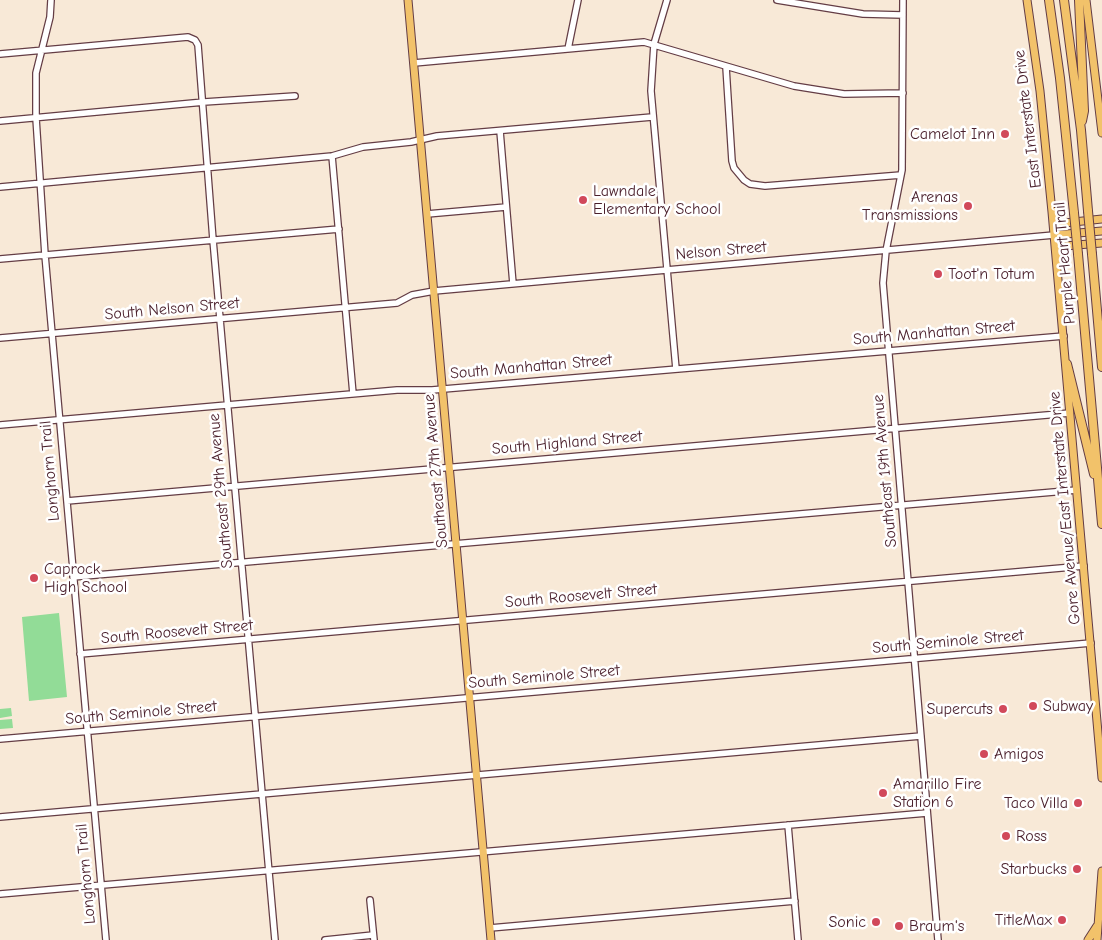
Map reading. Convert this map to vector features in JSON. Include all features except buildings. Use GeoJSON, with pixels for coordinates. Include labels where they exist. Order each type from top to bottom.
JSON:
{"type":"FeatureCollection","features":[{"type":"Feature","properties":{"kind":"highway"},"geometry":{"type":"LineString","coordinates":[[1044,0],[1054,63],[1060,78]]}},
{"type":"Feature","properties":{"kind":"highway","name":"Purple Heart Trail"},"geometry":{"type":"LineString","coordinates":[[1049,0],[1060,78],[1074,213],[1102,524]]}},
{"type":"Feature","properties":{"kind":"highway","name":"Purple Heart Trail"},"geometry":{"type":"LineString","coordinates":[[1064,0],[1081,130],[1102,367]]}},
{"type":"Feature","properties":{"kind":"highway"},"geometry":{"type":"LineString","coordinates":[[1079,0],[1084,111],[1081,130]]}},
{"type":"Feature","properties":{"kind":"highway"},"geometry":{"type":"LineString","coordinates":[[1067,364],[1099,493]]}},
{"type":"Feature","properties":{"kind":"main road","name":"Southeast 27th Avenue"},"geometry":{"type":"LineString","coordinates":[[408,0],[491,940]]}},
{"type":"Feature","properties":{"kind":"main road","name":"East Interstate Drive"},"geometry":{"type":"LineString","coordinates":[[1027,0],[1040,91],[1054,235]]}},
{"type":"Feature","properties":{"kind":"main road"},"geometry":{"type":"LineString","coordinates":[[1086,0],[1102,133]]}},
{"type":"Feature","properties":{"kind":"main road"},"geometry":{"type":"LineString","coordinates":[[1052,212],[1060,223],[1102,219]]}},
{"type":"Feature","properties":{"kind":"main road","name":"Nelson Street"},"geometry":{"type":"LineString","coordinates":[[1054,235],[1102,231]]}},
{"type":"Feature","properties":{"kind":"main road","name":"Gore Avenue/East Interstate Drive"},"geometry":{"type":"LineString","coordinates":[[1054,235],[1067,364],[1102,778]]}},
{"type":"Feature","properties":{"kind":"main road"},"geometry":{"type":"LineString","coordinates":[[1057,259],[1058,251],[1064,246],[1102,243]]}},
{"type":"Feature","properties":{"kind":"main road"},"geometry":{"type":"LineString","coordinates":[[1097,940],[1100,928],[1102,871]]}},
{"type":"Feature","properties":{"kind":"main road"},"geometry":{"type":"LineString","coordinates":[[1088,940],[1100,928]]}},
{"type":"Feature","properties":{"kind":"street","name":"Longhorn Trail"},"geometry":{"type":"LineString","coordinates":[[51,0],[51,13],[36,73],[36,118],[45,255],[106,940]]}},
{"type":"Feature","properties":{"kind":"street"},"geometry":{"type":"LineString","coordinates":[[568,49],[578,0]]}},
{"type":"Feature","properties":{"kind":"street"},"geometry":{"type":"LineString","coordinates":[[666,0],[654,44],[650,91],[676,369]]}},
{"type":"Feature","properties":{"kind":"street"},"geometry":{"type":"LineString","coordinates":[[777,0],[863,14],[903,15]]}},
{"type":"Feature","properties":{"kind":"street","name":"Southeast 19th Avenue"},"geometry":{"type":"LineString","coordinates":[[903,0],[901,175],[886,251],[883,283],[938,940]]}},
{"type":"Feature","properties":{"kind":"street","name":"Southeast 29th Avenue"},"geometry":{"type":"LineString","coordinates":[[42,50],[188,37],[195,40],[198,45],[204,102],[213,240],[275,940]]}},
{"type":"Feature","properties":{"kind":"street"},"geometry":{"type":"LineString","coordinates":[[414,63],[644,42],[726,67],[819,91],[869,95],[903,93]]}},
{"type":"Feature","properties":{"kind":"street"},"geometry":{"type":"LineString","coordinates":[[0,54],[42,50]]}},
{"type":"Feature","properties":{"kind":"street"},"geometry":{"type":"LineString","coordinates":[[726,67],[732,161],[734,168],[750,184],[765,186],[901,175]]}},
{"type":"Feature","properties":{"kind":"street"},"geometry":{"type":"LineString","coordinates":[[0,122],[204,102],[294,96]]}},
{"type":"Feature","properties":{"kind":"street"},"geometry":{"type":"LineString","coordinates":[[0,188],[332,156],[363,147],[437,136],[652,116]]}},
{"type":"Feature","properties":{"kind":"street"},"geometry":{"type":"LineString","coordinates":[[500,130],[513,284]]}},
{"type":"Feature","properties":{"kind":"street"},"geometry":{"type":"LineString","coordinates":[[332,156],[353,394]]}},
{"type":"Feature","properties":{"kind":"street"},"geometry":{"type":"LineString","coordinates":[[427,214],[506,207]]}},
{"type":"Feature","properties":{"kind":"street"},"geometry":{"type":"LineString","coordinates":[[0,259],[339,229]]}},
{"type":"Feature","properties":{"kind":"street","name":"Nelson Street"},"geometry":{"type":"LineString","coordinates":[[346,307],[397,303],[412,295],[434,291],[1054,235]]}},
{"type":"Feature","properties":{"kind":"street","name":"South Nelson Street"},"geometry":{"type":"LineString","coordinates":[[0,338],[346,307]]}},
{"type":"Feature","properties":{"kind":"street","name":"South Manhattan Street"},"geometry":{"type":"LineString","coordinates":[[0,425],[1064,336]]}},
{"type":"Feature","properties":{"kind":"street","name":"South Highland Street"},"geometry":{"type":"LineString","coordinates":[[67,501],[1070,413]]}},
{"type":"Feature","properties":{"kind":"street"},"geometry":{"type":"LineString","coordinates":[[73,577],[1077,490]]}},
{"type":"Feature","properties":{"kind":"street","name":"South Roosevelt Street"},"geometry":{"type":"LineString","coordinates":[[80,654],[1084,566]]}},
{"type":"Feature","properties":{"kind":"street","name":"South Seminole Street"},"geometry":{"type":"LineString","coordinates":[[0,739],[1091,644]]}},
{"type":"Feature","properties":{"kind":"street"},"geometry":{"type":"LineString","coordinates":[[0,816],[921,736]]}},
{"type":"Feature","properties":{"kind":"street"},"geometry":{"type":"LineString","coordinates":[[0,894],[927,813]]}},
{"type":"Feature","properties":{"kind":"street"},"geometry":{"type":"LineString","coordinates":[[788,825],[798,940]]}},
{"type":"Feature","properties":{"kind":"street"},"geometry":{"type":"LineString","coordinates":[[325,940],[373,938],[370,900]]}},
{"type":"Feature","properties":{"kind":"street"},"geometry":{"type":"LineString","coordinates":[[490,928],[795,901]]}},
{"type":"Feature","properties":{"kind":"green space"},"geometry":{"type":"Polygon","coordinates":[[[59,613],[67,697],[29,701],[22,617],[59,613]]]}},
{"type":"Feature","properties":{"kind":"green space"},"geometry":{"type":"Polygon","coordinates":[[[11,708],[12,716],[0,718],[0,709],[11,708]]]}},
{"type":"Feature","properties":{"kind":"green space"},"geometry":{"type":"Polygon","coordinates":[[[12,719],[13,728],[0,729],[0,720],[12,719]]]}},
{"type":"Feature","properties":{"kind":"place","name":"Camelot Inn"},"geometry":{"type":"Point","coordinates":[1005,134]}},
{"type":"Feature","properties":{"kind":"place","name":"Lawndale Elementary School"},"geometry":{"type":"Point","coordinates":[583,200]}},
{"type":"Feature","properties":{"kind":"place","name":"Arenas Transmissions"},"geometry":{"type":"Point","coordinates":[968,206]}},
{"type":"Feature","properties":{"kind":"place","name":"Toot'n Totum"},"geometry":{"type":"Point","coordinates":[938,274]}},
{"type":"Feature","properties":{"kind":"place","name":"Caprock High School"},"geometry":{"type":"Point","coordinates":[34,578]}},
{"type":"Feature","properties":{"kind":"place","name":"Subway"},"geometry":{"type":"Point","coordinates":[1033,706]}},
{"type":"Feature","properties":{"kind":"place","name":"Supercuts"},"geometry":{"type":"Point","coordinates":[1003,709]}},
{"type":"Feature","properties":{"kind":"place","name":"Amigos"},"geometry":{"type":"Point","coordinates":[984,754]}},
{"type":"Feature","properties":{"kind":"place","name":"Amarillo Fire Station 6"},"geometry":{"type":"Point","coordinates":[883,793]}},
{"type":"Feature","properties":{"kind":"place","name":"Taco Villa"},"geometry":{"type":"Point","coordinates":[1078,803]}},
{"type":"Feature","properties":{"kind":"place","name":"Ross"},"geometry":{"type":"Point","coordinates":[1006,836]}},
{"type":"Feature","properties":{"kind":"place","name":"Starbucks"},"geometry":{"type":"Point","coordinates":[1077,869]}},
{"type":"Feature","properties":{"kind":"place","name":"TitleMax"},"geometry":{"type":"Point","coordinates":[1062,920]}},
{"type":"Feature","properties":{"kind":"place","name":"Sonic"},"geometry":{"type":"Point","coordinates":[876,922]}},
{"type":"Feature","properties":{"kind":"place","name":"Braum's"},"geometry":{"type":"Point","coordinates":[899,926]}}]}
